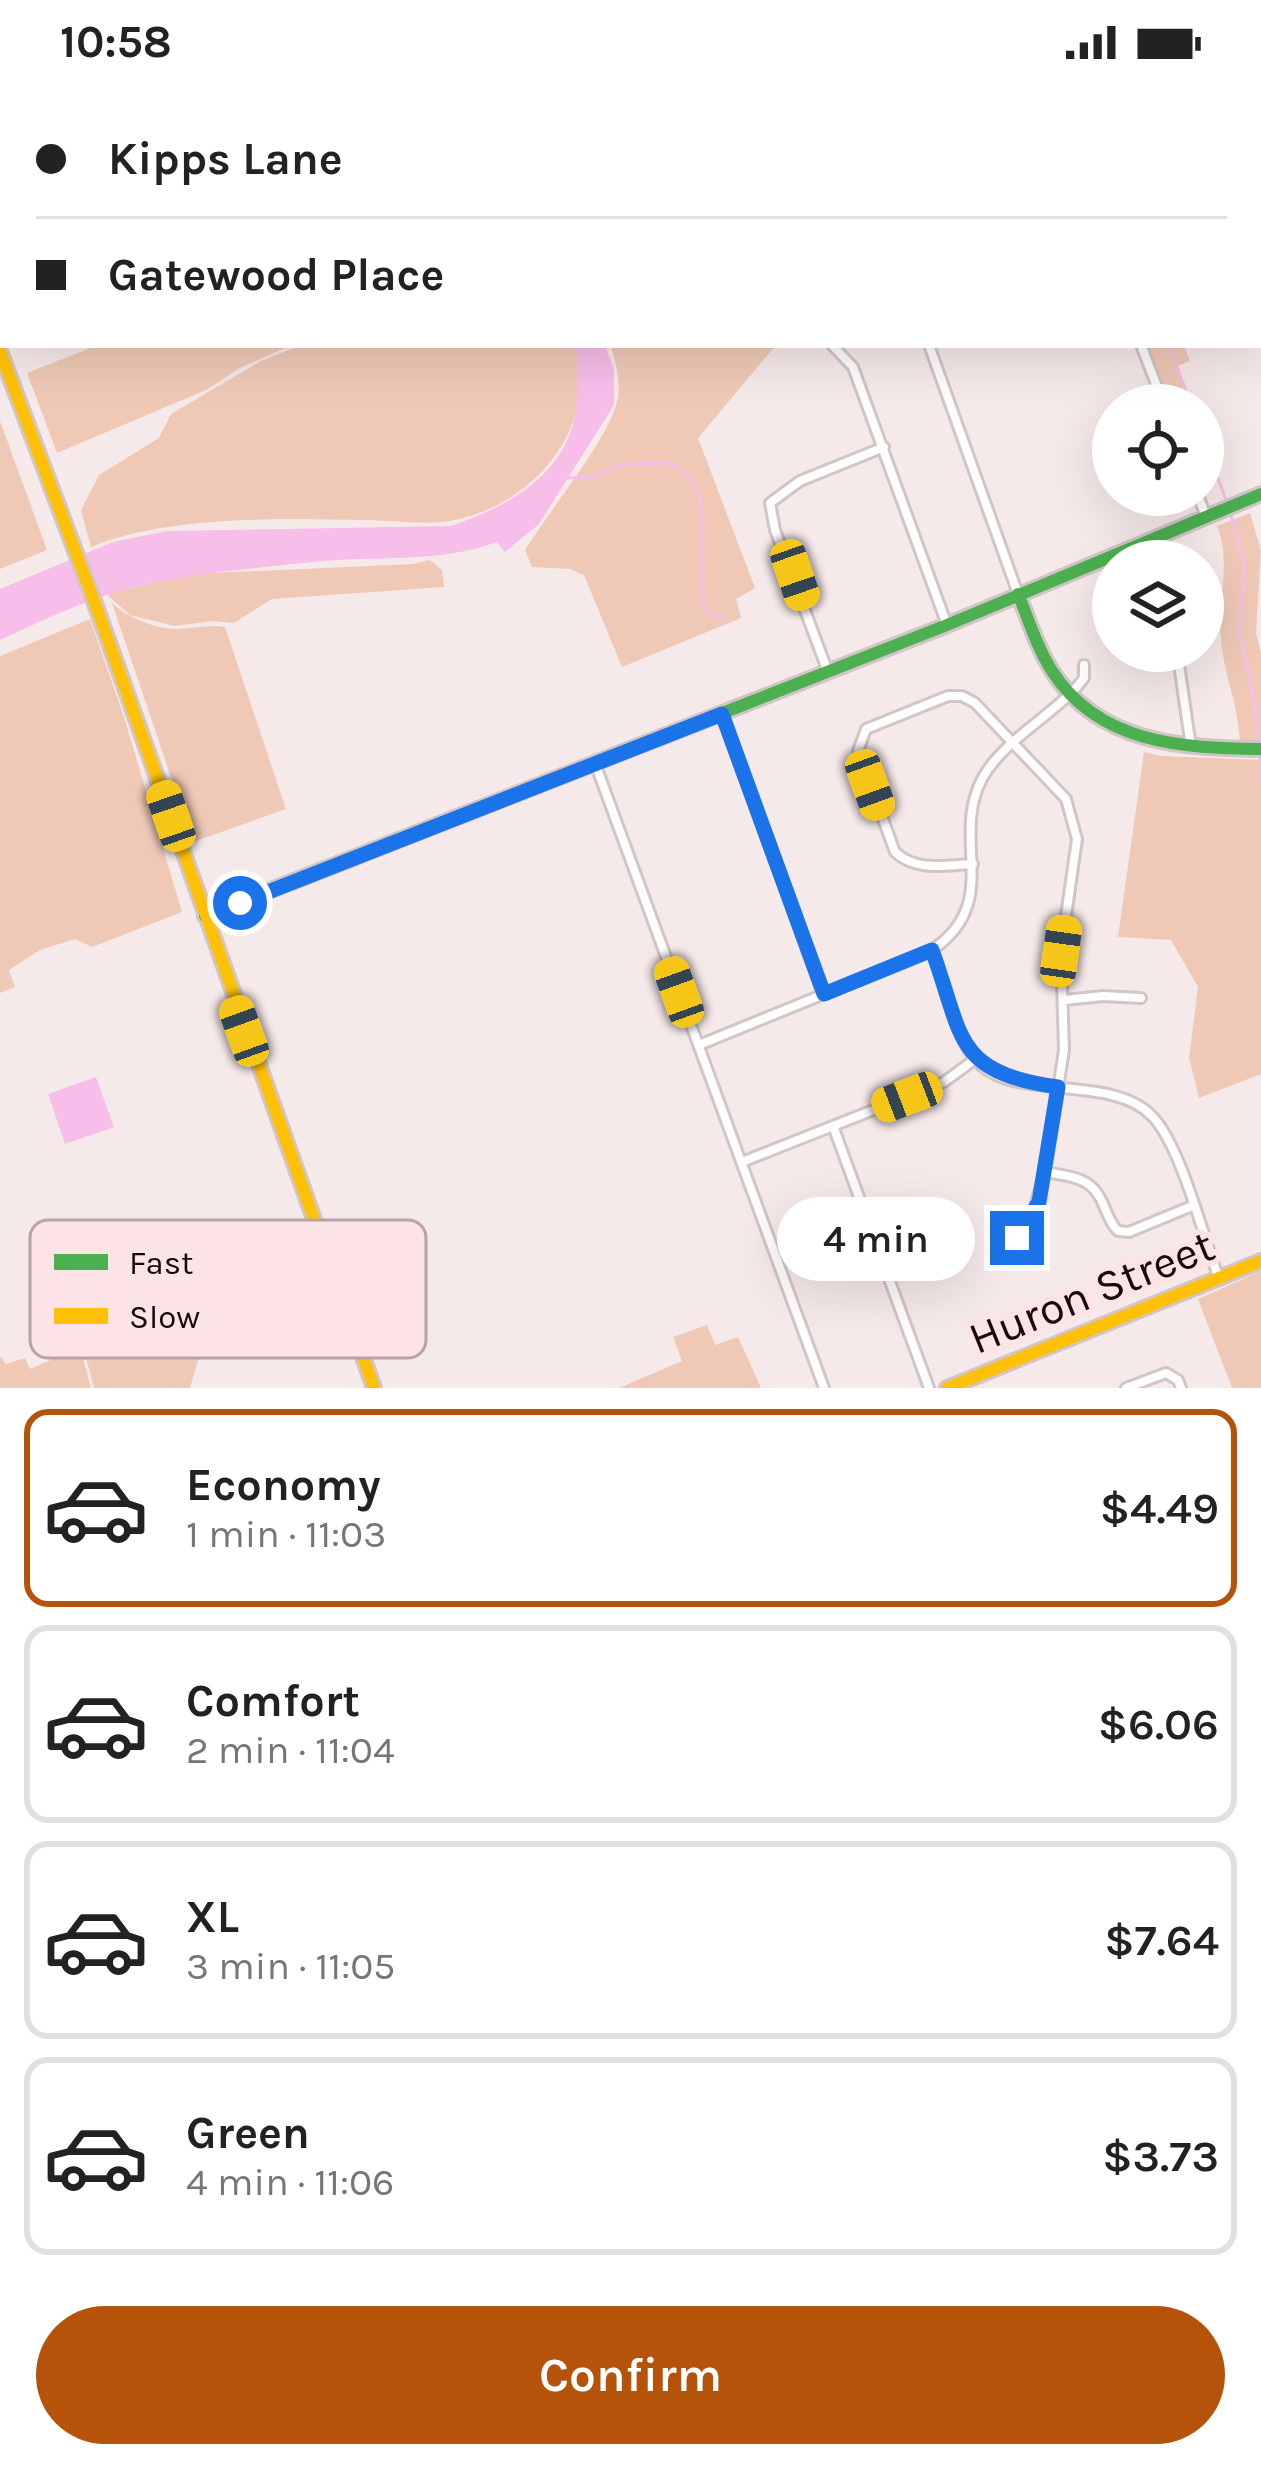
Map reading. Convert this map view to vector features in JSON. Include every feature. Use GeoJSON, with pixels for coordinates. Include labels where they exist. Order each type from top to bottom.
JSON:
{"type":"FeatureCollection","features":[{"type":"Feature","properties":{"kind":"street"},"geometry":{"type":"LineString","coordinates":[[835,348],[853,367],[947,625]]}},
{"type":"Feature","properties":{"kind":"street"},"geometry":{"type":"LineString","coordinates":[[930,348],[1018,594],[1043,655],[1070,695],[1119,731],[1191,748],[1258,748]]}},
{"type":"Feature","properties":{"kind":"street"},"geometry":{"type":"LineString","coordinates":[[1143,348],[1156,384]]}},
{"type":"Feature","properties":{"kind":"street"},"geometry":{"type":"LineString","coordinates":[[0,351],[74,542],[314,1220]]}},
{"type":"Feature","properties":{"kind":"street"},"geometry":{"type":"LineString","coordinates":[[828,672],[775,530],[770,503],[800,481],[884,447]]}},
{"type":"Feature","properties":{"kind":"street"},"geometry":{"type":"LineString","coordinates":[[205,916],[947,625],[1261,494]]}},
{"type":"Feature","properties":{"kind":"street"},"geometry":{"type":"LineString","coordinates":[[699,1045],[932,950],[951,936],[966,915],[972,891],[974,796],[985,774],[1070,695],[1084,678],[1084,665]]}},
{"type":"Feature","properties":{"kind":"street"},"geometry":{"type":"LineString","coordinates":[[1180,672],[1191,748]]}},
{"type":"Feature","properties":{"kind":"street"},"geometry":{"type":"LineString","coordinates":[[973,864],[919,866],[895,852],[858,751],[866,729],[948,696],[962,696],[975,703],[1054,784],[1074,818],[1077,839],[1060,969],[1065,1000],[1058,1087],[1045,1172],[1031,1219],[996,1257]]}},
{"type":"Feature","properties":{"kind":"street"},"geometry":{"type":"LineString","coordinates":[[722,714],[824,994]]}},
{"type":"Feature","properties":{"kind":"street"},"geometry":{"type":"LineString","coordinates":[[595,764],[824,1388]]}},
{"type":"Feature","properties":{"kind":"street"},"geometry":{"type":"LineString","coordinates":[[932,950],[974,1060],[1001,1076],[1101,1093],[1142,1107],[1156,1119],[1171,1145],[1219,1280]]}},
{"type":"Feature","properties":{"kind":"street"},"geometry":{"type":"LineString","coordinates":[[1065,1000],[1141,998]]}},
{"type":"Feature","properties":{"kind":"street"},"geometry":{"type":"LineString","coordinates":[[742,1162],[944,1082],[974,1060]]}},
{"type":"Feature","properties":{"kind":"street"},"geometry":{"type":"LineString","coordinates":[[833,1126],[929,1388]]}},
{"type":"Feature","properties":{"kind":"street"},"geometry":{"type":"LineString","coordinates":[[1045,1172],[1083,1179],[1098,1193],[1108,1220],[1118,1231],[1129,1232],[1192,1206]]}},
{"type":"Feature","properties":{"kind":"street","name":"Huron Street"},"geometry":{"type":"LineString","coordinates":[[947,1388],[1261,1261]]}},
{"type":"Feature","properties":{"kind":"street"},"geometry":{"type":"LineString","coordinates":[[363,1358],[374,1388]]}},
{"type":"Feature","properties":{"kind":"street"},"geometry":{"type":"LineString","coordinates":[[1126,1388],[1166,1373],[1181,1388]]}},
{"type":"Feature","properties":{"kind":"shaded area"},"geometry":{"type":"Polygon","coordinates":[[[90,348],[285,348],[206,390],[57,453],[27,373],[90,348]]]}},
{"type":"Feature","properties":{"kind":"shaded area"},"geometry":{"type":"Polygon","coordinates":[[[294,348],[577,348],[581,376],[569,432],[554,457],[511,497],[484,511],[421,523],[261,520],[189,524],[91,547],[81,510],[99,475],[159,438],[171,414],[261,361],[294,348]]]}},
{"type":"Feature","properties":{"kind":"shaded area"},"geometry":{"type":"Polygon","coordinates":[[[575,348],[606,348],[614,369],[614,405],[539,524],[505,552],[497,542],[429,556],[313,562],[181,578],[103,596],[0,640],[0,589],[113,542],[167,531],[451,526],[501,505],[542,476],[569,436],[576,411],[575,348]]]}},
{"type":"Feature","properties":{"kind":"shaded area"},"geometry":{"type":"Polygon","coordinates":[[[611,348],[773,348],[698,438],[755,588],[736,599],[741,618],[622,667],[584,575],[570,569],[532,567],[525,550],[611,418],[619,388],[611,348]]]}},
{"type":"Feature","properties":{"kind":"shaded area"},"geometry":{"type":"Polygon","coordinates":[[[1147,348],[1185,348],[1190,361],[1178,366],[1185,384],[1161,384],[1147,348]]]}},
{"type":"Feature","properties":{"kind":"shaded area"},"geometry":{"type":"Polygon","coordinates":[[[0,421],[47,550],[0,569],[0,421]]]}},
{"type":"Feature","properties":{"kind":"shaded area"},"geometry":{"type":"Polygon","coordinates":[[[1250,513],[1261,551],[1256,633],[1261,653],[1261,744],[1240,743],[1224,658],[1224,540],[1217,526],[1250,513]]]}},
{"type":"Feature","properties":{"kind":"shaded area"},"geometry":{"type":"Polygon","coordinates":[[[430,560],[442,570],[444,587],[272,599],[234,623],[175,626],[130,615],[106,594],[190,574],[430,560]]]}},
{"type":"Feature","properties":{"kind":"shaded area"},"geometry":{"type":"Polygon","coordinates":[[[112,603],[158,627],[225,627],[286,809],[193,842],[112,603]]]}},
{"type":"Feature","properties":{"kind":"shaded area"},"geometry":{"type":"Polygon","coordinates":[[[90,619],[182,912],[92,947],[75,939],[40,950],[9,970],[15,987],[0,993],[0,656],[90,619]]]}},
{"type":"Feature","properties":{"kind":"shaded area"},"geometry":{"type":"Polygon","coordinates":[[[1144,752],[1261,760],[1261,1074],[1199,1098],[1189,1058],[1198,987],[1171,940],[1118,937],[1144,752]]]}},
{"type":"Feature","properties":{"kind":"shaded area"},"geometry":{"type":"Polygon","coordinates":[[[96,1077],[114,1127],[65,1144],[48,1094],[96,1077]]]}},
{"type":"Feature","properties":{"kind":"shaded area"},"geometry":{"type":"Polygon","coordinates":[[[1261,1271],[1261,1388],[1232,1388],[1198,1299],[1261,1271]]]}},
{"type":"Feature","properties":{"kind":"shaded area"},"geometry":{"type":"Polygon","coordinates":[[[707,1325],[715,1345],[738,1337],[761,1388],[619,1388],[682,1361],[673,1337],[707,1325]]]}},
{"type":"Feature","properties":{"kind":"shaded area"},"geometry":{"type":"Polygon","coordinates":[[[0,1356],[6,1364],[25,1358],[30,1369],[55,1358],[83,1358],[91,1388],[0,1388],[0,1356]]]}},
{"type":"Feature","properties":{"kind":"shaded area"},"geometry":{"type":"Polygon","coordinates":[[[86,1358],[199,1358],[190,1388],[94,1388],[86,1358]]]}},
{"type":"Feature","properties":{"kind":"waterway"},"geometry":{"type":"LineString","coordinates":[[1169,348],[1183,384]]}},
{"type":"Feature","properties":{"kind":"waterway"},"geometry":{"type":"LineString","coordinates":[[568,478],[594,477],[625,464],[670,463],[684,473],[698,490],[702,507],[703,605],[707,614],[724,619]]}},
{"type":"Feature","properties":{"kind":"waterway"},"geometry":{"type":"LineString","coordinates":[[1224,495],[1227,503]]}},
{"type":"Feature","properties":{"kind":"waterway"},"geometry":{"type":"LineString","coordinates":[[1230,512],[1245,567],[1239,631],[1259,744]]}},
{"type":"Feature","properties":{"kind":"waterway"},"geometry":{"type":"LineString","coordinates":[[1260,753],[1261,781]]}},
{"type":"Feature","properties":{"kind":"traffic: fast"},"geometry":{"type":"LineString","coordinates":[[205,916],[947,625],[1261,494]]}},
{"type":"Feature","properties":{"kind":"traffic: fast"},"geometry":{"type":"LineString","coordinates":[[1018,594],[1052,671],[1093,714],[1145,737],[1173,743],[1261,749]]}},
{"type":"Feature","properties":{"kind":"traffic: slow"},"geometry":{"type":"LineString","coordinates":[[0,351],[314,1220]]}},
{"type":"Feature","properties":{"kind":"traffic: slow"},"geometry":{"type":"LineString","coordinates":[[947,1388],[1261,1261]]}},
{"type":"Feature","properties":{"kind":"traffic: slow"},"geometry":{"type":"LineString","coordinates":[[363,1358],[374,1388]]}},
{"type":"Feature","properties":{"kind":"route"},"geometry":{"type":"LineString","coordinates":[[240,903],[722,714],[824,994],[932,950],[974,1060],[1001,1076],[1058,1087],[1039,1202],[1017,1238]]}}]}
